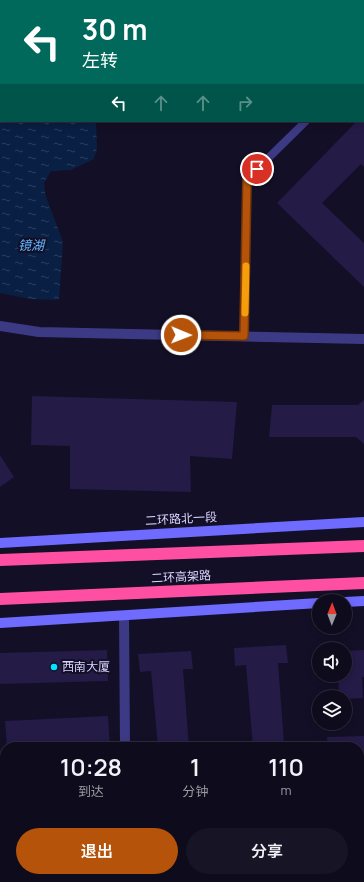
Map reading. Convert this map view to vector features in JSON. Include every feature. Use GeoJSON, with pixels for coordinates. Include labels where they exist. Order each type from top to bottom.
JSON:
{"type":"FeatureCollection","features":[{"type":"Feature","properties":{"kind":"highway","name":"二环高架路"},"geometry":{"type":"LineString","coordinates":[[0,560],[364,546]]}},
{"type":"Feature","properties":{"kind":"highway","name":"二环高架路"},"geometry":{"type":"LineString","coordinates":[[0,599],[364,583]]}},
{"type":"Feature","properties":{"kind":"main road","name":"二环路北一段"},"geometry":{"type":"LineString","coordinates":[[0,543],[364,522]]}},
{"type":"Feature","properties":{"kind":"main road"},"geometry":{"type":"LineString","coordinates":[[352,602],[364,601]]}},
{"type":"Feature","properties":{"kind":"main road"},"geometry":{"type":"LineString","coordinates":[[0,623],[312,603]]}},
{"type":"Feature","properties":{"kind":"street"},"geometry":{"type":"LineString","coordinates":[[0,326],[39,332],[364,339]]}},
{"type":"Feature","properties":{"kind":"street"},"geometry":{"type":"LineString","coordinates":[[124,616],[125,742]]}},
{"type":"Feature","properties":{"kind":"lane"},"geometry":{"type":"LineString","coordinates":[[244,336],[247,178],[305,122]]}},
{"type":"Feature","properties":{"kind":"water","name":"镜湖"},"geometry":{"type":"Polygon","coordinates":[[[0,122],[96,122],[97,149],[94,159],[71,170],[51,171],[44,183],[45,194],[63,242],[59,299],[30,299],[0,293],[0,122]]]}},
{"type":"Feature","properties":{"kind":"building"},"geometry":{"type":"Polygon","coordinates":[[[356,122],[364,123],[364,167],[361,164],[322,203],[364,243],[364,287],[277,203],[356,122]]]}},
{"type":"Feature","properties":{"kind":"building"},"geometry":{"type":"Polygon","coordinates":[[[32,396],[237,402],[232,459],[190,456],[191,492],[70,489],[70,446],[31,445],[32,396]]]}},
{"type":"Feature","properties":{"kind":"building"},"geometry":{"type":"Polygon","coordinates":[[[364,400],[364,444],[356,437],[269,437],[272,405],[358,405],[364,400]]]}},
{"type":"Feature","properties":{"kind":"building"},"geometry":{"type":"Polygon","coordinates":[[[0,455],[14,477],[0,487],[0,455]]]}},
{"type":"Feature","properties":{"kind":"building"},"geometry":{"type":"Polygon","coordinates":[[[286,645],[288,663],[278,663],[284,742],[253,742],[246,665],[235,666],[234,648],[286,645]]]}},
{"type":"Feature","properties":{"kind":"building","name":"西南大厦"},"geometry":{"type":"Polygon","coordinates":[[[107,650],[108,681],[0,684],[0,653],[107,650]]]}},
{"type":"Feature","properties":{"kind":"building"},"geometry":{"type":"Polygon","coordinates":[[[364,650],[364,677],[362,677],[363,698],[352,699],[352,690],[339,690],[338,682],[352,682],[352,651],[364,650]]]}},
{"type":"Feature","properties":{"kind":"building"},"geometry":{"type":"Polygon","coordinates":[[[191,651],[193,669],[183,669],[189,742],[158,742],[151,671],[140,672],[138,654],[191,651]]]}},
{"type":"Feature","properties":{"kind":"building"},"geometry":{"type":"Polygon","coordinates":[[[108,716],[110,742],[7,742],[5,721],[108,716]]]}},
{"type":"Feature","properties":{"kind":"building"},"geometry":{"type":"Polygon","coordinates":[[[364,736],[364,742],[328,742],[327,737],[364,736]]]}},
{"type":"Feature","properties":{"kind":"slow traffic"},"geometry":{"type":"LineString","coordinates":[[245,313],[246,266]]}},
{"type":"Feature","properties":{"kind":"place","name":"西南大厦"},"geometry":{"type":"Point","coordinates":[54,667]}},
{"type":"Feature","properties":{"kind":"route"},"geometry":{"type":"LineString","coordinates":[[181,335],[244,336],[247,178],[257,169]]}}]}
